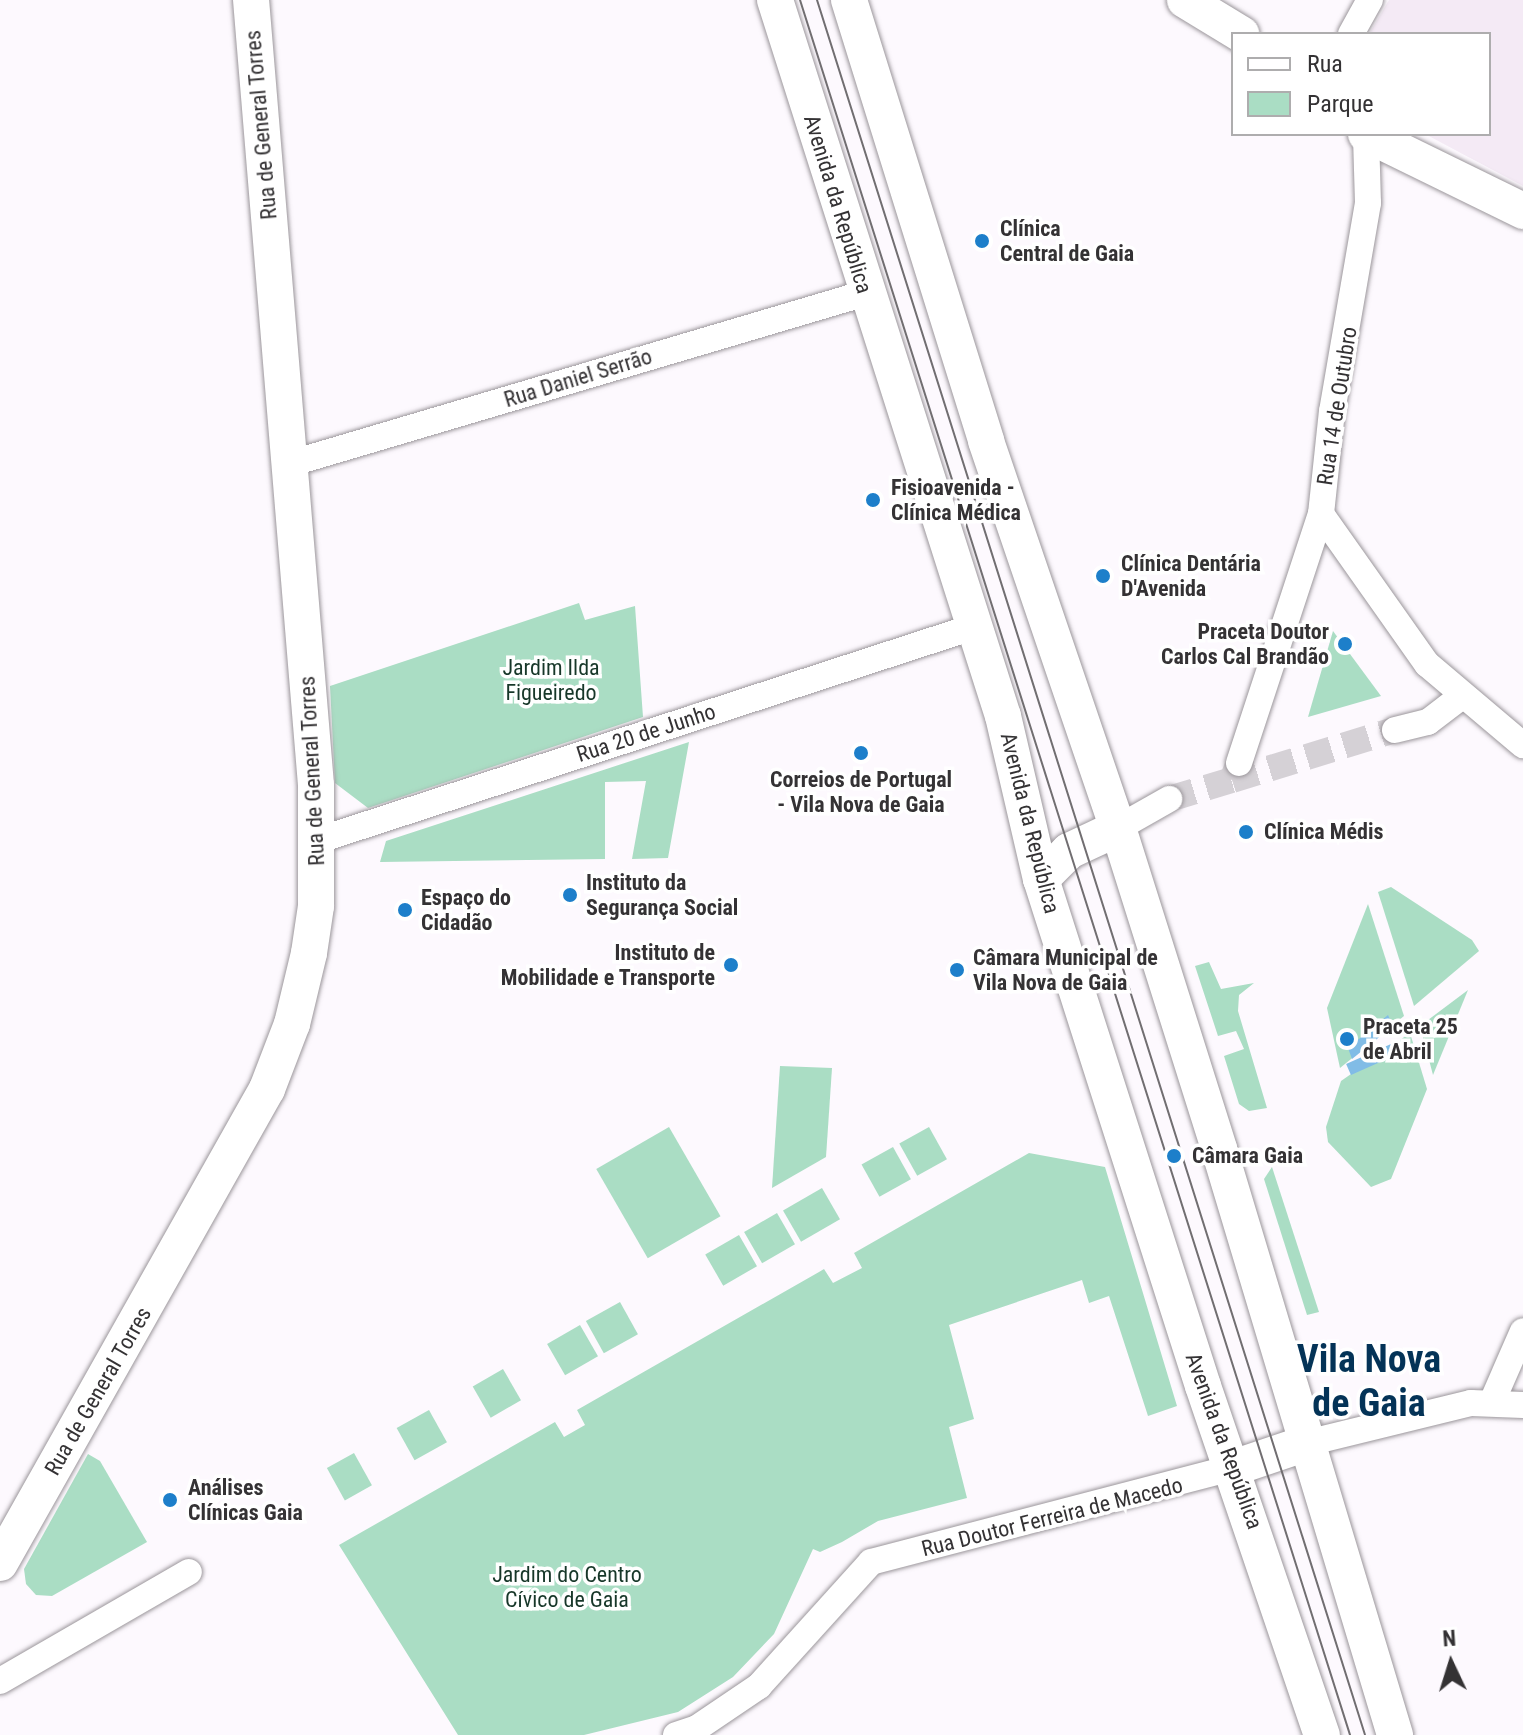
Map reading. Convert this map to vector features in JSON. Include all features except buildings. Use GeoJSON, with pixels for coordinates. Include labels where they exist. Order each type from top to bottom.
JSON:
{"type":"FeatureCollection","features":[{"type":"Feature","properties":{"kind":"main road","name":"Rua de General Torres"},"geometry":{"type":"LineString","coordinates":[[0,1563],[271,1078],[292,1024],[309,953],[319,840],[251,0]]}},
{"type":"Feature","properties":{"kind":"main road","name":"Avenida da República"},"geometry":{"type":"LineString","coordinates":[[775,0],[1003,716],[1041,879],[1322,1735]]}},
{"type":"Feature","properties":{"kind":"main road"},"geometry":{"type":"LineString","coordinates":[[849,0],[986,441],[1118,828],[1395,1735]]}},
{"type":"Feature","properties":{"kind":"main road"},"geometry":{"type":"LineString","coordinates":[[1185,0],[1238,32]]}},
{"type":"Feature","properties":{"kind":"main road"},"geometry":{"type":"LineString","coordinates":[[1368,136],[1523,211]]}},
{"type":"Feature","properties":{"kind":"main road"},"geometry":{"type":"LineString","coordinates":[[1041,879],[1069,851],[1118,828]]}},
{"type":"Feature","properties":{"kind":"main road"},"geometry":{"type":"LineString","coordinates":[[1233,1468],[1307,1443]]}},
{"type":"Feature","properties":{"kind":"street"},"geometry":{"type":"LineString","coordinates":[[1352,32],[1370,0]]}},
{"type":"Feature","properties":{"kind":"street","name":"Rua 14 de Outubro"},"geometry":{"type":"LineString","coordinates":[[1366,136],[1368,203],[1332,411],[1321,514],[1427,664],[1523,745]]}},
{"type":"Feature","properties":{"kind":"street","name":"Rua Daniel Serrão"},"geometry":{"type":"LineString","coordinates":[[289,464],[866,293]]}},
{"type":"Feature","properties":{"kind":"street"},"geometry":{"type":"LineString","coordinates":[[1239,763],[1321,514]]}},
{"type":"Feature","properties":{"kind":"street","name":"Rua 20 de Junho"},"geometry":{"type":"LineString","coordinates":[[319,840],[973,627]]}},
{"type":"Feature","properties":{"kind":"street"},"geometry":{"type":"LineString","coordinates":[[1395,730],[1428,722],[1462,696]]}},
{"type":"Feature","properties":{"kind":"street"},"geometry":{"type":"LineString","coordinates":[[1118,828],[1169,799]]}},
{"type":"Feature","properties":{"kind":"street"},"geometry":{"type":"LineString","coordinates":[[1492,1402],[1523,1331]]}},
{"type":"Feature","properties":{"kind":"street"},"geometry":{"type":"LineString","coordinates":[[1307,1443],[1350,1429],[1492,1402],[1523,1405]]}},
{"type":"Feature","properties":{"kind":"street","name":"Rua Doutor Ferreira de Macedo"},"geometry":{"type":"LineString","coordinates":[[676,1735],[697,1728],[759,1686],[871,1562],[1233,1468]]}},
{"type":"Feature","properties":{"kind":"street"},"geometry":{"type":"LineString","coordinates":[[0,1681],[189,1572]]}},
{"type":"Feature","properties":{"kind":"shaded area"},"geometry":{"type":"Polygon","coordinates":[[[1389,0],[1523,0],[1523,186],[1429,136],[1491,136],[1491,32],[1370,32],[1389,0]]]}},
{"type":"Feature","properties":{"kind":"green space","name":"Jardim Ilda Figueiredo"},"geometry":{"type":"Polygon","coordinates":[[[579,603],[585,620],[635,606],[643,717],[368,808],[335,783],[330,686],[579,603]]]}},
{"type":"Feature","properties":{"kind":"green space"},"geometry":{"type":"Polygon","coordinates":[[[1333,631],[1381,696],[1308,717],[1333,631]]]}},
{"type":"Feature","properties":{"kind":"green space"},"geometry":{"type":"Polygon","coordinates":[[[689,742],[668,858],[632,859],[646,781],[605,782],[605,859],[380,862],[386,841],[689,742]]]}},
{"type":"Feature","properties":{"kind":"green space"},"geometry":{"type":"Polygon","coordinates":[[[1391,887],[1472,940],[1479,951],[1414,1006],[1378,892],[1391,887]]]}},
{"type":"Feature","properties":{"kind":"green space"},"geometry":{"type":"Polygon","coordinates":[[[1368,904],[1404,1016],[1340,1068],[1327,1008],[1368,904]]]}},
{"type":"Feature","properties":{"kind":"green space"},"geometry":{"type":"Polygon","coordinates":[[[1209,962],[1221,989],[1254,983],[1239,995],[1238,1011],[1267,1108],[1249,1111],[1239,1104],[1224,1056],[1244,1049],[1236,1031],[1218,1036],[1195,966],[1209,962]]]}},
{"type":"Feature","properties":{"kind":"green space"},"geometry":{"type":"Polygon","coordinates":[[[1468,990],[1433,1075],[1420,1026],[1468,990]]]}},
{"type":"Feature","properties":{"kind":"green space"},"geometry":{"type":"Polygon","coordinates":[[[1410,1033],[1427,1089],[1391,1179],[1371,1187],[1328,1142],[1326,1127],[1341,1081],[1410,1033]]]}},
{"type":"Feature","properties":{"kind":"green space"},"geometry":{"type":"Polygon","coordinates":[[[780,1066],[832,1068],[826,1157],[772,1188],[780,1066]]]}},
{"type":"Feature","properties":{"kind":"green space"},"geometry":{"type":"Polygon","coordinates":[[[669,1127],[721,1216],[648,1258],[596,1169],[669,1127]]]}},
{"type":"Feature","properties":{"kind":"green space"},"geometry":{"type":"Polygon","coordinates":[[[929,1127],[947,1159],[917,1176],[899,1143],[929,1127]]]}},
{"type":"Feature","properties":{"kind":"green space"},"geometry":{"type":"Polygon","coordinates":[[[893,1147],[911,1179],[879,1197],[862,1164],[893,1147]]]}},
{"type":"Feature","properties":{"kind":"green space","name":"Jardim do Centro Cívico de Gaia"},"geometry":{"type":"Polygon","coordinates":[[[1029,1153],[1105,1167],[1177,1406],[1148,1416],[1109,1296],[1089,1303],[1082,1280],[949,1325],[974,1419],[949,1427],[967,1498],[878,1521],[820,1552],[813,1549],[774,1634],[733,1677],[678,1712],[584,1735],[458,1735],[339,1545],[555,1422],[564,1437],[585,1425],[577,1410],[824,1269],[833,1283],[862,1268],[854,1253],[1029,1153]]]}},
{"type":"Feature","properties":{"kind":"green space"},"geometry":{"type":"Polygon","coordinates":[[[1272,1167],[1319,1312],[1307,1315],[1264,1179],[1272,1167]]]}},
{"type":"Feature","properties":{"kind":"green space"},"geometry":{"type":"Polygon","coordinates":[[[822,1188],[840,1219],[801,1242],[783,1210],[822,1188]]]}},
{"type":"Feature","properties":{"kind":"green space"},"geometry":{"type":"Polygon","coordinates":[[[777,1213],[795,1244],[762,1263],[744,1232],[777,1213]]]}},
{"type":"Feature","properties":{"kind":"green space"},"geometry":{"type":"Polygon","coordinates":[[[739,1235],[757,1266],[723,1286],[705,1254],[739,1235]]]}},
{"type":"Feature","properties":{"kind":"green space"},"geometry":{"type":"Polygon","coordinates":[[[620,1302],[638,1334],[604,1353],[586,1321],[620,1302]]]}},
{"type":"Feature","properties":{"kind":"green space"},"geometry":{"type":"Polygon","coordinates":[[[580,1325],[598,1356],[565,1375],[547,1344],[580,1325]]]}},
{"type":"Feature","properties":{"kind":"green space"},"geometry":{"type":"Polygon","coordinates":[[[503,1369],[521,1400],[491,1418],[473,1386],[503,1369]]]}},
{"type":"Feature","properties":{"kind":"green space"},"geometry":{"type":"Polygon","coordinates":[[[429,1410],[447,1442],[415,1460],[397,1428],[429,1410]]]}},
{"type":"Feature","properties":{"kind":"green space"},"geometry":{"type":"Polygon","coordinates":[[[354,1453],[372,1485],[345,1500],[327,1468],[354,1453]]]}},
{"type":"Feature","properties":{"kind":"green space"},"geometry":{"type":"Polygon","coordinates":[[[88,1454],[100,1461],[147,1542],[52,1596],[36,1595],[26,1584],[24,1569],[88,1454]]]}},
{"type":"Feature","properties":{"kind":"water"},"geometry":{"type":"Polygon","coordinates":[[[1388,1015],[1393,1026],[1352,1059],[1348,1048],[1388,1015]]]}},
{"type":"Feature","properties":{"kind":"water"},"geometry":{"type":"Polygon","coordinates":[[[1400,1040],[1405,1051],[1351,1075],[1346,1064],[1400,1040]]]}},
{"type":"Feature","properties":{"kind":"tunnel"},"geometry":{"type":"LineString","coordinates":[[1232,780],[1395,730]]}},
{"type":"Feature","properties":{"kind":"tunnel"},"geometry":{"type":"LineString","coordinates":[[1169,799],[1232,780],[1239,763]]}},
{"type":"Feature","properties":{"kind":"tram line"},"geometry":{"type":"LineString","coordinates":[[800,0],[1350,1735]]}},
{"type":"Feature","properties":{"kind":"tram line"},"geometry":{"type":"LineString","coordinates":[[817,0],[1365,1735]]}},
{"type":"Feature","properties":{"kind":"place","name":"Clínica Central de Gaia"},"geometry":{"type":"Point","coordinates":[982,241]}},
{"type":"Feature","properties":{"kind":"place","name":"Fisioavenida - Clínica Médica"},"geometry":{"type":"Point","coordinates":[873,500]}},
{"type":"Feature","properties":{"kind":"place","name":"Clínica Dentária D'Avenida"},"geometry":{"type":"Point","coordinates":[1103,576]}},
{"type":"Feature","properties":{"kind":"place","name":"Praceta Doutor Carlos Cal Brandão"},"geometry":{"type":"Point","coordinates":[1345,644]}},
{"type":"Feature","properties":{"kind":"place","name":"Correios de Portugal - Vila Nova de Gaia"},"geometry":{"type":"Point","coordinates":[861,753]}},
{"type":"Feature","properties":{"kind":"place","name":"Clínica Médis"},"geometry":{"type":"Point","coordinates":[1246,832]}},
{"type":"Feature","properties":{"kind":"place","name":"Instituto da Segurança Social"},"geometry":{"type":"Point","coordinates":[570,895]}},
{"type":"Feature","properties":{"kind":"place","name":"Espaço do Cidadão"},"geometry":{"type":"Point","coordinates":[405,910]}},
{"type":"Feature","properties":{"kind":"place","name":"Instituto de Mobilidade e Transporte"},"geometry":{"type":"Point","coordinates":[731,965]}},
{"type":"Feature","properties":{"kind":"place","name":"Câmara Municipal de Vila Nova de Gaia"},"geometry":{"type":"Point","coordinates":[957,970]}},
{"type":"Feature","properties":{"kind":"place","name":"Praceta 25 de Abril"},"geometry":{"type":"Point","coordinates":[1347,1039]}},
{"type":"Feature","properties":{"kind":"place","name":"Câmara Gaia"},"geometry":{"type":"Point","coordinates":[1174,1156]}},
{"type":"Feature","properties":{"kind":"place","name":"Análises Clínicas Gaia"},"geometry":{"type":"Point","coordinates":[170,1500]}},
{"type":"Feature","properties":{"kind":"district","name":"Vila Nova de Gaia"},"geometry":{"type":"Point","coordinates":[1369,1382]}}]}
